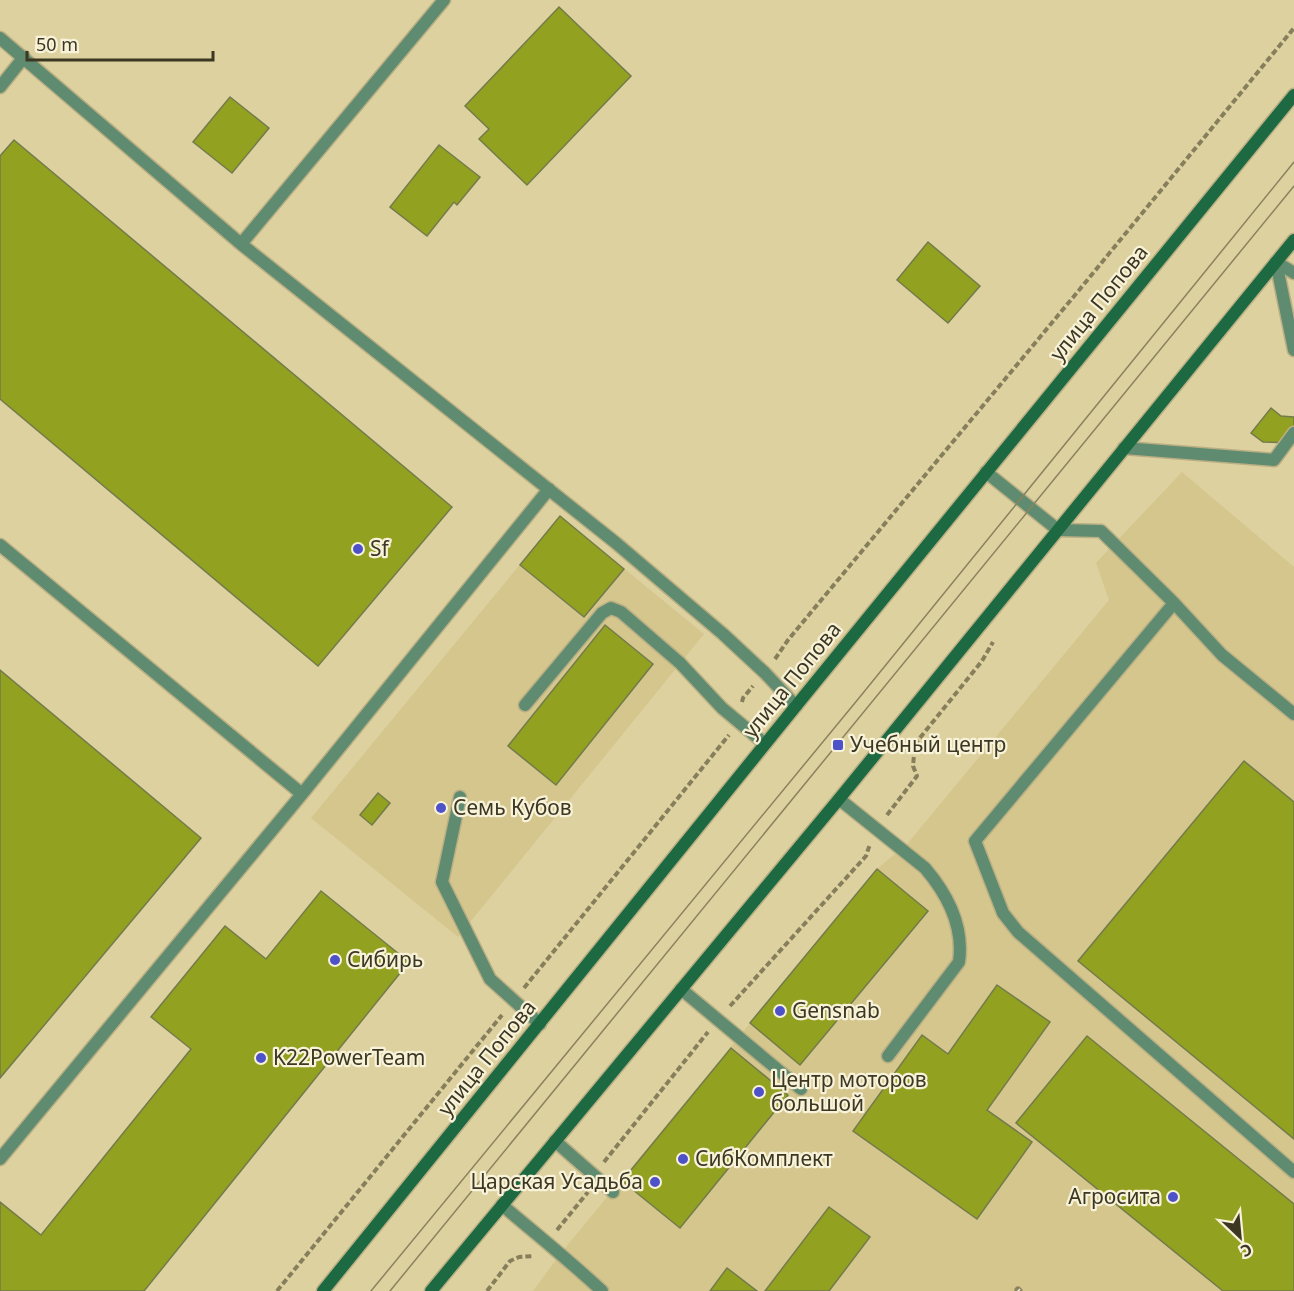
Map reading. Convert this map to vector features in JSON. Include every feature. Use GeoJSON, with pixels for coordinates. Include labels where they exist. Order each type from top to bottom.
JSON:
{"type":"FeatureCollection","features":[{"type":"Feature","properties":{"kind":"main road","name":"улица Попова"},"geometry":{"type":"LineString","coordinates":[[323,1291],[1294,95]]}},
{"type":"Feature","properties":{"kind":"main road"},"geometry":{"type":"LineString","coordinates":[[431,1291],[839,799],[1294,240]]}},
{"type":"Feature","properties":{"kind":"street"},"geometry":{"type":"LineString","coordinates":[[241,244],[444,0]]}},
{"type":"Feature","properties":{"kind":"street"},"geometry":{"type":"LineString","coordinates":[[0,38],[241,244],[616,543],[765,673],[796,706]]}},
{"type":"Feature","properties":{"kind":"street"},"geometry":{"type":"LineString","coordinates":[[0,87],[24,57]]}},
{"type":"Feature","properties":{"kind":"street"},"geometry":{"type":"LineString","coordinates":[[1276,262],[1294,273]]}},
{"type":"Feature","properties":{"kind":"street"},"geometry":{"type":"LineString","coordinates":[[1276,262],[1294,350]]}},
{"type":"Feature","properties":{"kind":"street"},"geometry":{"type":"LineString","coordinates":[[1124,448],[1274,460],[1294,433]]}},
{"type":"Feature","properties":{"kind":"street"},"geometry":{"type":"LineString","coordinates":[[986,472],[1058,530],[1101,531],[1174,603],[1222,655],[1294,714]]}},
{"type":"Feature","properties":{"kind":"street"},"geometry":{"type":"LineString","coordinates":[[0,1159],[302,794],[549,489]]}},
{"type":"Feature","properties":{"kind":"street"},"geometry":{"type":"LineString","coordinates":[[0,545],[302,794]]}},
{"type":"Feature","properties":{"kind":"street"},"geometry":{"type":"LineString","coordinates":[[1174,603],[975,841],[1003,913],[1018,932],[1294,1172]]}},
{"type":"Feature","properties":{"kind":"street"},"geometry":{"type":"LineString","coordinates":[[525,705],[602,613],[611,608],[621,612],[680,663],[722,708],[765,744]]}},
{"type":"Feature","properties":{"kind":"street"},"geometry":{"type":"LineString","coordinates":[[460,797],[442,882],[490,979],[540,1024]]}},
{"type":"Feature","properties":{"kind":"street"},"geometry":{"type":"LineString","coordinates":[[839,799],[925,868],[950,907],[960,934],[959,962],[888,1056]]}},
{"type":"Feature","properties":{"kind":"street"},"geometry":{"type":"LineString","coordinates":[[681,989],[801,1089]]}},
{"type":"Feature","properties":{"kind":"street"},"geometry":{"type":"LineString","coordinates":[[555,1141],[613,1192]]}},
{"type":"Feature","properties":{"kind":"street"},"geometry":{"type":"LineString","coordinates":[[502,1205],[561,1253],[602,1291]]}},
{"type":"Feature","properties":{"kind":"path"},"geometry":{"type":"LineString","coordinates":[[277,1291],[740,722],[743,698],[765,673],[788,640],[1294,28]]}},
{"type":"Feature","properties":{"kind":"path"},"geometry":{"type":"LineString","coordinates":[[487,1291],[510,1261],[519,1257],[533,1257],[547,1243],[598,1179],[601,1166],[717,1021],[866,856],[876,828],[917,776],[913,766],[915,744],[982,661],[996,636]]}},
{"type":"Feature","properties":{"kind":"shaded area"},"geometry":{"type":"Polygon","coordinates":[[[1182,472],[1294,567],[1294,1291],[533,1291],[561,1253],[877,869],[908,843],[1109,600],[1096,563],[1182,472]]]}},
{"type":"Feature","properties":{"kind":"shaded area"},"geometry":{"type":"Polygon","coordinates":[[[560,516],[704,634],[458,937],[311,818],[560,516]]]}},
{"type":"Feature","properties":{"kind":"building"},"geometry":{"type":"Polygon","coordinates":[[[559,7],[631,76],[527,185],[479,139],[489,129],[465,106],[559,7]]]}},
{"type":"Feature","properties":{"kind":"building"},"geometry":{"type":"Polygon","coordinates":[[[230,97],[269,128],[232,173],[193,142],[230,97]]]}},
{"type":"Feature","properties":{"kind":"building"},"geometry":{"type":"Polygon","coordinates":[[[14,140],[452,507],[318,666],[0,399],[0,156],[14,140]]]}},
{"type":"Feature","properties":{"kind":"building"},"geometry":{"type":"Polygon","coordinates":[[[439,145],[480,177],[457,205],[454,202],[427,236],[390,207],[439,145]]]}},
{"type":"Feature","properties":{"kind":"building"},"geometry":{"type":"Polygon","coordinates":[[[928,242],[980,286],[948,323],[897,280],[928,242]]]}},
{"type":"Feature","properties":{"kind":"building"},"geometry":{"type":"Polygon","coordinates":[[[1271,408],[1281,416],[1294,417],[1294,443],[1263,442],[1251,433],[1271,408]]]}},
{"type":"Feature","properties":{"kind":"building"},"geometry":{"type":"Polygon","coordinates":[[[560,516],[624,569],[584,617],[520,565],[560,516]]]}},
{"type":"Feature","properties":{"kind":"building"},"geometry":{"type":"Polygon","coordinates":[[[605,625],[653,664],[556,785],[508,746],[605,625]]]}},
{"type":"Feature","properties":{"kind":"building"},"geometry":{"type":"Polygon","coordinates":[[[0,670],[201,838],[0,1078],[0,670]]]}},
{"type":"Feature","properties":{"kind":"building"},"geometry":{"type":"Polygon","coordinates":[[[1244,761],[1294,802],[1294,1139],[1078,961],[1244,761]]]}},
{"type":"Feature","properties":{"kind":"building"},"geometry":{"type":"Polygon","coordinates":[[[378,793],[390,803],[372,825],[360,815],[378,793]]]}},
{"type":"Feature","properties":{"kind":"building"},"geometry":{"type":"Polygon","coordinates":[[[877,869],[928,911],[800,1065],[750,1023],[877,869]]]}},
{"type":"Feature","properties":{"kind":"building"},"geometry":{"type":"Polygon","coordinates":[[[321,891],[409,962],[144,1291],[0,1291],[0,1202],[41,1235],[191,1049],[151,1017],[225,926],[266,959],[321,891]]]}},
{"type":"Feature","properties":{"kind":"building"},"geometry":{"type":"Polygon","coordinates":[[[997,985],[1050,1022],[987,1110],[1032,1142],[977,1219],[853,1131],[922,1035],[948,1054],[997,985]]]}},
{"type":"Feature","properties":{"kind":"building"},"geometry":{"type":"Polygon","coordinates":[[[1087,1036],[1294,1204],[1294,1291],[1223,1291],[1016,1123],[1087,1036]]]}},
{"type":"Feature","properties":{"kind":"building"},"geometry":{"type":"Polygon","coordinates":[[[731,1048],[788,1095],[680,1228],[622,1181],[731,1048]]]}},
{"type":"Feature","properties":{"kind":"building"},"geometry":{"type":"Polygon","coordinates":[[[829,1207],[870,1237],[829,1291],[765,1291],[829,1207]]]}},
{"type":"Feature","properties":{"kind":"building"},"geometry":{"type":"Polygon","coordinates":[[[727,1268],[757,1291],[710,1291],[727,1268]]]}},
{"type":"Feature","properties":{"kind":"tram line"},"geometry":{"type":"LineString","coordinates":[[371,1291],[859,698],[1294,162]]}},
{"type":"Feature","properties":{"kind":"tram line"},"geometry":{"type":"LineString","coordinates":[[390,1291],[1294,186]]}},
{"type":"Feature","properties":{"kind":"place","name":"Sf"},"geometry":{"type":"Point","coordinates":[358,549]}},
{"type":"Feature","properties":{"kind":"place","name":"Учебный центр"},"geometry":{"type":"Point","coordinates":[838,745]}},
{"type":"Feature","properties":{"kind":"place","name":"Семь Кубов"},"geometry":{"type":"Point","coordinates":[441,808]}},
{"type":"Feature","properties":{"kind":"place","name":"Сибирь"},"geometry":{"type":"Point","coordinates":[335,960]}},
{"type":"Feature","properties":{"kind":"place","name":"Gensnab"},"geometry":{"type":"Point","coordinates":[780,1011]}},
{"type":"Feature","properties":{"kind":"place","name":"K22PowerTeam"},"geometry":{"type":"Point","coordinates":[261,1058]}},
{"type":"Feature","properties":{"kind":"place","name":"Центр моторов большой"},"geometry":{"type":"Point","coordinates":[759,1092]}},
{"type":"Feature","properties":{"kind":"place","name":"СибКомплект"},"geometry":{"type":"Point","coordinates":[683,1159]}},
{"type":"Feature","properties":{"kind":"place","name":"Царская Усадьба"},"geometry":{"type":"Point","coordinates":[655,1182]}},
{"type":"Feature","properties":{"kind":"place","name":"Агросита"},"geometry":{"type":"Point","coordinates":[1173,1197]}}]}
